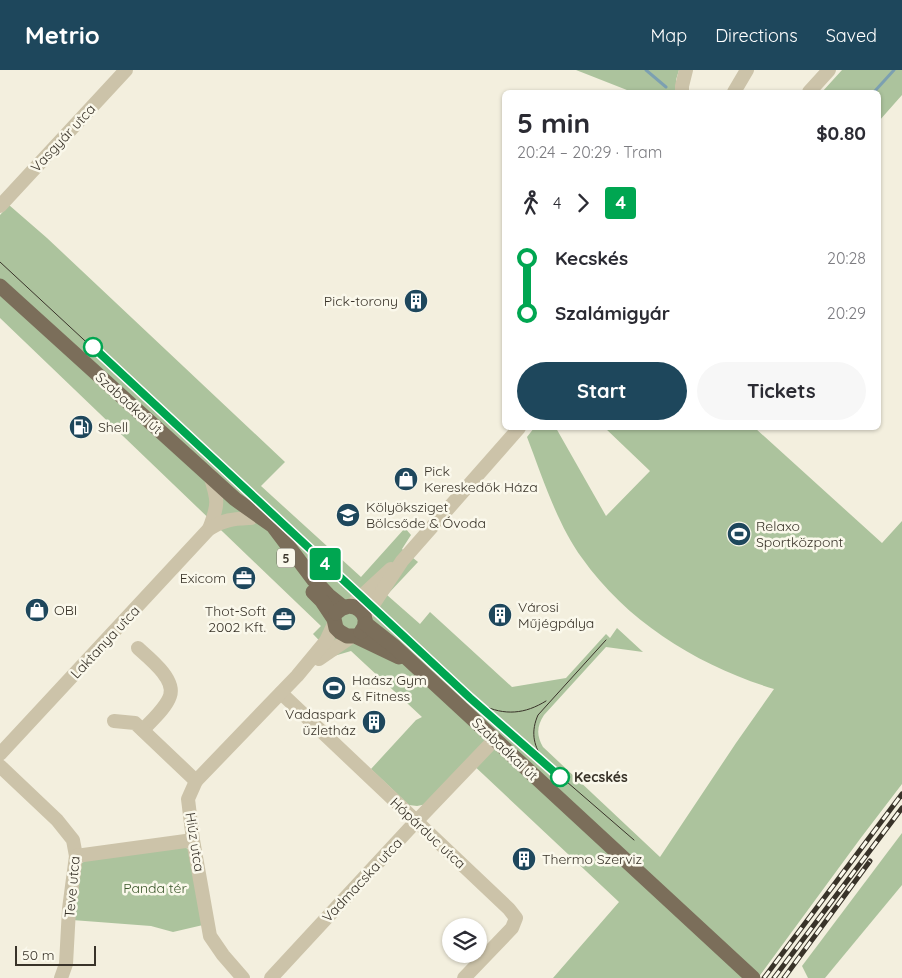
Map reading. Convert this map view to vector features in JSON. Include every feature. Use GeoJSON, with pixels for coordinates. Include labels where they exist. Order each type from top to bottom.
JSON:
{"type":"FeatureCollection","features":[{"type":"Feature","properties":{"kind":"main road","name":"Szabadkai út"},"geometry":{"type":"LineString","coordinates":[[0,286],[235,499],[280,550],[303,583],[322,601],[341,614]]}},
{"type":"Feature","properties":{"kind":"main road","name":"Szabadkai út"},"geometry":{"type":"LineString","coordinates":[[235,499],[273,526],[313,579],[328,595],[341,614],[340,632],[353,636],[411,663]]}},
{"type":"Feature","properties":{"kind":"main road","name":"Szabadkai út"},"geometry":{"type":"LineString","coordinates":[[341,614],[356,608],[365,621],[753,978]]}},
{"type":"Feature","properties":{"kind":"main road"},"geometry":{"type":"LineString","coordinates":[[353,636],[363,630],[365,621]]}},
{"type":"Feature","properties":{"kind":"street","name":"Vasgyár utca"},"geometry":{"type":"LineString","coordinates":[[0,206],[126,70]]}},
{"type":"Feature","properties":{"kind":"street"},"geometry":{"type":"LineString","coordinates":[[682,90],[686,70]]}},
{"type":"Feature","properties":{"kind":"street"},"geometry":{"type":"LineString","coordinates":[[735,90],[747,70]]}},
{"type":"Feature","properties":{"kind":"street"},"geometry":{"type":"LineString","coordinates":[[811,90],[829,70]]}},
{"type":"Feature","properties":{"kind":"street"},"geometry":{"type":"LineString","coordinates":[[365,621],[402,561],[517,430]]}},
{"type":"Feature","properties":{"kind":"street","name":"Laktanya utca"},"geometry":{"type":"LineString","coordinates":[[209,529],[216,514],[217,503],[210,475]]}},
{"type":"Feature","properties":{"kind":"street","name":"Laktanya utca"},"geometry":{"type":"LineString","coordinates":[[0,754],[209,529],[222,521],[251,518]]}},
{"type":"Feature","properties":{"kind":"street","name":"Hiúz utca"},"geometry":{"type":"LineString","coordinates":[[243,978],[222,954],[210,936],[193,840],[188,799],[196,781],[297,676],[326,641],[341,614],[381,577],[402,561]]}},
{"type":"Feature","properties":{"kind":"street","name":"Hiúz utca"},"geometry":{"type":"LineString","coordinates":[[297,676],[333,648],[353,636]]}},
{"type":"Feature","properties":{"kind":"street"},"geometry":{"type":"LineString","coordinates":[[138,648],[160,668],[171,686],[168,702],[143,730]]}},
{"type":"Feature","properties":{"kind":"street","name":"Hópárduc utca"},"geometry":{"type":"LineString","coordinates":[[281,693],[509,909],[516,918],[512,928],[464,978]]}},
{"type":"Feature","properties":{"kind":"street"},"geometry":{"type":"LineString","coordinates":[[114,721],[135,723],[196,781]]}},
{"type":"Feature","properties":{"kind":"street","name":"Vadmacska utca"},"geometry":{"type":"LineString","coordinates":[[271,978],[416,821],[495,739]]}},
{"type":"Feature","properties":{"kind":"street","name":"Teve utca"},"geometry":{"type":"LineString","coordinates":[[0,766],[57,820],[73,840],[76,856],[69,909],[66,964],[61,978]]}},
{"type":"Feature","properties":{"kind":"street"},"geometry":{"type":"LineString","coordinates":[[76,856],[193,840]]}},
{"type":"Feature","properties":{"kind":"green space"},"geometry":{"type":"Polygon","coordinates":[[[576,70],[679,70],[676,90],[627,90],[576,70]]]}},
{"type":"Feature","properties":{"kind":"green space"},"geometry":{"type":"Polygon","coordinates":[[[842,70],[902,70],[902,95],[881,119],[881,90],[824,90],[842,70]]]}},
{"type":"Feature","properties":{"kind":"green space"},"geometry":{"type":"Polygon","coordinates":[[[9,205],[47,238],[285,462],[261,486],[361,577],[405,528],[411,535],[402,549],[418,562],[387,595],[420,624],[430,612],[512,687],[566,678],[606,634],[610,638],[617,628],[643,652],[606,647],[544,715],[540,723],[538,735],[543,747],[660,857],[774,689],[719,668],[692,655],[643,622],[621,603],[600,581],[573,545],[551,499],[527,437],[532,430],[557,430],[606,516],[650,471],[607,430],[757,430],[882,543],[902,521],[902,784],[758,978],[553,978],[619,902],[469,761],[427,804],[417,806],[409,805],[371,769],[416,720],[422,717],[351,651],[334,656],[313,634],[321,626],[0,318],[0,215],[9,205]]]}},
{"type":"Feature","properties":{"kind":"green space"},"geometry":{"type":"Polygon","coordinates":[[[902,833],[902,885],[825,978],[808,978],[802,966],[902,833]]]}},
{"type":"Feature","properties":{"kind":"green space","name":"Panda tér"},"geometry":{"type":"Polygon","coordinates":[[[185,847],[189,850],[203,925],[173,932],[151,926],[72,920],[80,864],[87,860],[185,847]]]}},
{"type":"Feature","properties":{"kind":"waterway"},"geometry":{"type":"LineString","coordinates":[[646,70],[666,87]]}},
{"type":"Feature","properties":{"kind":"waterway"},"geometry":{"type":"LineString","coordinates":[[876,90],[894,70]]}},
{"type":"Feature","properties":{"kind":"tram line"},"geometry":{"type":"LineString","coordinates":[[0,262],[470,698],[634,840]]}},
{"type":"Feature","properties":{"kind":"tram line","name":"4"},"geometry":{"type":"LineString","coordinates":[[93,347],[470,698],[560,777]]}},
{"type":"Feature","properties":{"kind":"tram line"},"geometry":{"type":"LineString","coordinates":[[542,758],[534,737],[534,726],[538,715],[606,640]]}},
{"type":"Feature","properties":{"kind":"tram line"},"geometry":{"type":"LineString","coordinates":[[482,705],[499,711],[515,712],[530,709],[546,701]]}},
{"type":"Feature","properties":{"kind":"railway"},"geometry":{"type":"LineString","coordinates":[[764,978],[902,794]]}},
{"type":"Feature","properties":{"kind":"railway"},"geometry":{"type":"LineString","coordinates":[[774,978],[902,808]]}},
{"type":"Feature","properties":{"kind":"railway"},"geometry":{"type":"LineString","coordinates":[[784,978],[870,861]]}},
{"type":"Feature","properties":{"kind":"place","name":"Pick-torony"},"geometry":{"type":"Point","coordinates":[416,301]}},
{"type":"Feature","properties":{"kind":"place","name":"Shell"},"geometry":{"type":"Point","coordinates":[81,427]}},
{"type":"Feature","properties":{"kind":"place","name":"Pick Kereskedők Háza"},"geometry":{"type":"Point","coordinates":[406,479]}},
{"type":"Feature","properties":{"kind":"place","name":"Kölyöksziget Bölcsőde & Óvoda"},"geometry":{"type":"Point","coordinates":[348,515]}},
{"type":"Feature","properties":{"kind":"place","name":"Relaxo Sportközpont"},"geometry":{"type":"Point","coordinates":[739,534]}},
{"type":"Feature","properties":{"kind":"place","name":"Exicom"},"geometry":{"type":"Point","coordinates":[244,578]}},
{"type":"Feature","properties":{"kind":"place","name":"OBI"},"geometry":{"type":"Point","coordinates":[37,610]}},
{"type":"Feature","properties":{"kind":"place","name":"Városi Műjégpálya"},"geometry":{"type":"Point","coordinates":[500,615]}},
{"type":"Feature","properties":{"kind":"place","name":"Thot-Soft 2002 Kft."},"geometry":{"type":"Point","coordinates":[284,619]}},
{"type":"Feature","properties":{"kind":"place","name":"Haász Gym & Fitness"},"geometry":{"type":"Point","coordinates":[334,688]}},
{"type":"Feature","properties":{"kind":"place","name":"Vadaspark üzletház"},"geometry":{"type":"Point","coordinates":[374,722]}},
{"type":"Feature","properties":{"kind":"place","name":"Kecskés"},"geometry":{"type":"Point","coordinates":[560,777]}},
{"type":"Feature","properties":{"kind":"place","name":"Thermo Szerviz"},"geometry":{"type":"Point","coordinates":[524,859]}}]}
